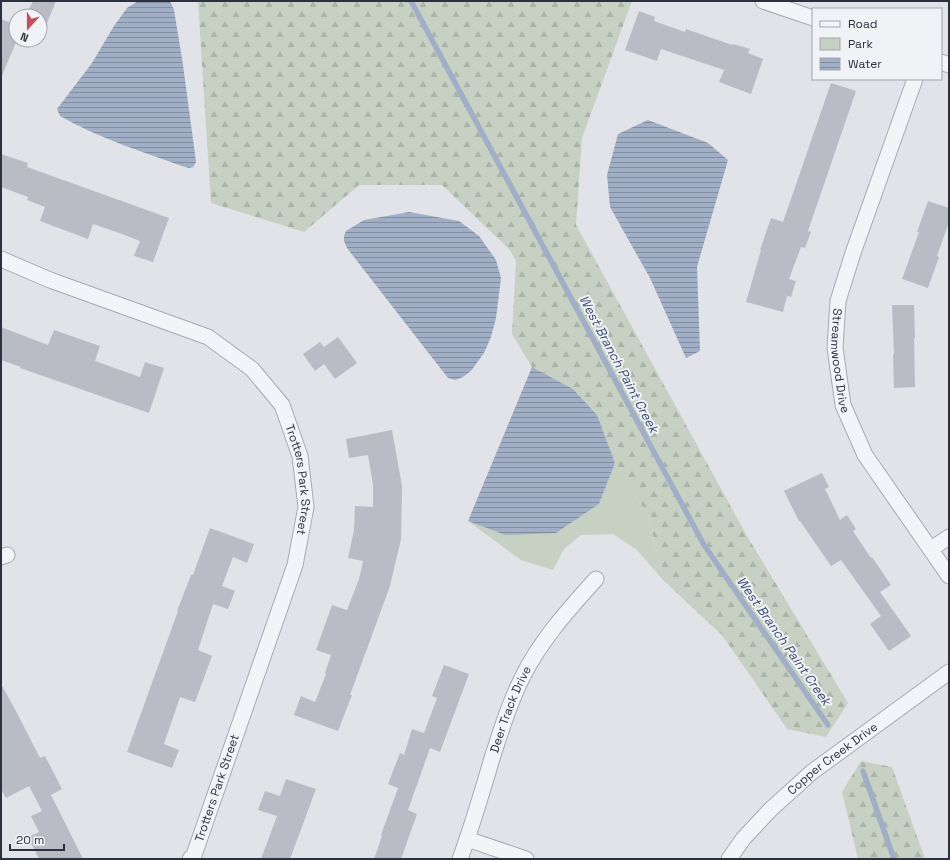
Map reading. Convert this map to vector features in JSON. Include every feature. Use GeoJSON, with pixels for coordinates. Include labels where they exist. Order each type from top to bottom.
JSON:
{"type":"FeatureCollection","features":[{"type":"Feature","properties":{"kind":"street"},"geometry":{"type":"LineString","coordinates":[[763,1],[812,18]]}},
{"type":"Feature","properties":{"kind":"street","name":"Streamwood Drive"},"geometry":{"type":"LineString","coordinates":[[915,80],[853,253],[838,301],[835,348],[843,405],[865,455],[949,576]]}},
{"type":"Feature","properties":{"kind":"street","name":"Trotters Park Street"},"geometry":{"type":"LineString","coordinates":[[1,259],[50,280],[208,336],[252,369],[282,405],[300,456],[306,507],[295,565],[194,855],[190,859]]}},
{"type":"Feature","properties":{"kind":"street"},"geometry":{"type":"LineString","coordinates":[[931,549],[949,537]]}},
{"type":"Feature","properties":{"kind":"street","name":"Deer Track Drive"},"geometry":{"type":"LineString","coordinates":[[460,859],[468,839],[504,720],[522,678],[535,655],[554,627],[596,579]]}},
{"type":"Feature","properties":{"kind":"street","name":"Copper Creek Drive"},"geometry":{"type":"LineString","coordinates":[[729,859],[743,839],[770,810],[812,772],[949,672]]}},
{"type":"Feature","properties":{"kind":"street"},"geometry":{"type":"LineString","coordinates":[[468,839],[526,859]]}},
{"type":"Feature","properties":{"kind":"green space"},"geometry":{"type":"Polygon","coordinates":[[[198,1],[632,1],[582,138],[576,225],[747,536],[848,703],[826,737],[787,729],[722,635],[663,580],[649,517],[615,463],[597,415],[573,389],[532,367],[512,334],[516,261],[509,249],[442,185],[359,185],[304,232],[211,203],[198,1]]]}},
{"type":"Feature","properties":{"kind":"green space"},"geometry":{"type":"Polygon","coordinates":[[[615,463],[649,517],[663,580],[637,550],[613,534],[581,535],[564,549],[553,570],[521,560],[468,521],[505,535],[599,504],[615,463]]]}},
{"type":"Feature","properties":{"kind":"green space"},"geometry":{"type":"Polygon","coordinates":[[[861,761],[892,767],[924,859],[858,859],[842,792],[861,761]]]}},
{"type":"Feature","properties":{"kind":"water"},"geometry":{"type":"Polygon","coordinates":[[[138,1],[170,1],[174,10],[196,162],[193,167],[189,168],[182,166],[104,138],[60,116],[57,109],[92,63],[114,26],[127,8],[138,1]]]}},
{"type":"Feature","properties":{"kind":"water"},"geometry":{"type":"Polygon","coordinates":[[[648,120],[708,143],[728,160],[697,267],[700,351],[686,358],[650,278],[610,207],[607,175],[618,134],[648,120]]]}},
{"type":"Feature","properties":{"kind":"water"},"geometry":{"type":"Polygon","coordinates":[[[409,212],[459,221],[479,236],[496,260],[501,278],[496,318],[491,337],[484,353],[471,371],[463,377],[455,380],[448,378],[347,248],[344,241],[346,231],[364,220],[409,212]]]}},
{"type":"Feature","properties":{"kind":"water"},"geometry":{"type":"Polygon","coordinates":[[[532,367],[573,389],[597,415],[615,463],[599,504],[556,533],[505,535],[468,521],[532,367]]]}},
{"type":"Feature","properties":{"kind":"building"},"geometry":{"type":"Polygon","coordinates":[[[33,1],[56,1],[48,21],[48,8],[30,8],[33,1]]]}},
{"type":"Feature","properties":{"kind":"building"},"geometry":{"type":"Polygon","coordinates":[[[639,11],[655,17],[654,21],[685,32],[686,29],[732,45],[750,49],[748,53],[763,59],[751,94],[719,82],[724,70],[661,49],[657,61],[625,50],[639,11]]]}},
{"type":"Feature","properties":{"kind":"building"},"geometry":{"type":"Polygon","coordinates":[[[1,19],[8,22],[8,48],[14,48],[1,78],[1,19]]]}},
{"type":"Feature","properties":{"kind":"building"},"geometry":{"type":"Polygon","coordinates":[[[831,83],[856,91],[808,231],[811,232],[805,248],[801,247],[789,279],[796,281],[791,297],[787,296],[783,312],[746,302],[760,250],[771,218],[783,222],[831,83]]]}},
{"type":"Feature","properties":{"kind":"building"},"geometry":{"type":"Polygon","coordinates":[[[1,154],[28,163],[27,167],[169,218],[153,262],[134,256],[140,241],[122,234],[93,224],[88,239],[40,221],[45,207],[27,200],[28,197],[1,187],[1,154]]]}},
{"type":"Feature","properties":{"kind":"building"},"geometry":{"type":"Polygon","coordinates":[[[928,201],[949,208],[949,222],[928,288],[902,279],[919,232],[917,232],[928,201]]]}},
{"type":"Feature","properties":{"kind":"building"},"geometry":{"type":"Polygon","coordinates":[[[892,305],[914,305],[915,387],[894,388],[892,305]]]}},
{"type":"Feature","properties":{"kind":"building"},"geometry":{"type":"Polygon","coordinates":[[[1,327],[48,345],[54,330],[100,346],[95,361],[140,377],[145,362],[164,368],[149,413],[1,360],[1,327]]]}},
{"type":"Feature","properties":{"kind":"building"},"geometry":{"type":"Polygon","coordinates":[[[338,337],[357,363],[335,379],[324,364],[315,371],[303,354],[320,342],[324,347],[338,337]]]}},
{"type":"Feature","properties":{"kind":"building"},"geometry":{"type":"Polygon","coordinates":[[[392,430],[402,486],[401,539],[390,586],[338,731],[294,715],[301,696],[315,702],[326,674],[325,673],[331,655],[316,650],[332,605],[347,610],[359,579],[363,561],[348,558],[354,530],[355,506],[373,507],[373,485],[368,455],[349,458],[346,439],[392,430]]]}},
{"type":"Feature","properties":{"kind":"building"},"geometry":{"type":"Polygon","coordinates":[[[822,473],[829,487],[825,489],[840,520],[847,515],[856,529],[853,531],[891,585],[880,592],[911,636],[889,651],[870,624],[881,616],[841,560],[831,566],[799,521],[784,491],[822,473]]]}},
{"type":"Feature","properties":{"kind":"building"},"geometry":{"type":"Polygon","coordinates":[[[210,528],[254,544],[247,563],[233,557],[222,586],[235,591],[228,609],[213,604],[198,650],[212,656],[195,702],[180,697],[164,744],[179,750],[172,768],[127,752],[177,611],[191,575],[193,575],[210,528]]]}},
{"type":"Feature","properties":{"kind":"building"},"geometry":{"type":"Polygon","coordinates":[[[444,665],[469,674],[440,752],[430,748],[408,810],[417,814],[401,859],[374,859],[398,788],[388,784],[400,753],[404,755],[412,729],[424,733],[437,698],[432,696],[444,665]]]}},
{"type":"Feature","properties":{"kind":"building"},"geometry":{"type":"Polygon","coordinates":[[[1,684],[40,758],[45,756],[62,789],[51,795],[83,859],[39,859],[28,837],[39,832],[31,816],[42,811],[29,786],[6,798],[1,789],[1,684]]]}},
{"type":"Feature","properties":{"kind":"building"},"geometry":{"type":"Polygon","coordinates":[[[286,779],[316,789],[290,859],[261,859],[277,816],[258,810],[265,791],[280,796],[286,779]]]}},
{"type":"Feature","properties":{"kind":"waterway","name":"West Branch Paint Creek"},"geometry":{"type":"LineString","coordinates":[[411,1],[704,545],[828,725]]}},
{"type":"Feature","properties":{"kind":"waterway","name":"West Branch Paint Creek"},"geometry":{"type":"LineString","coordinates":[[863,771],[894,859]]}}]}
